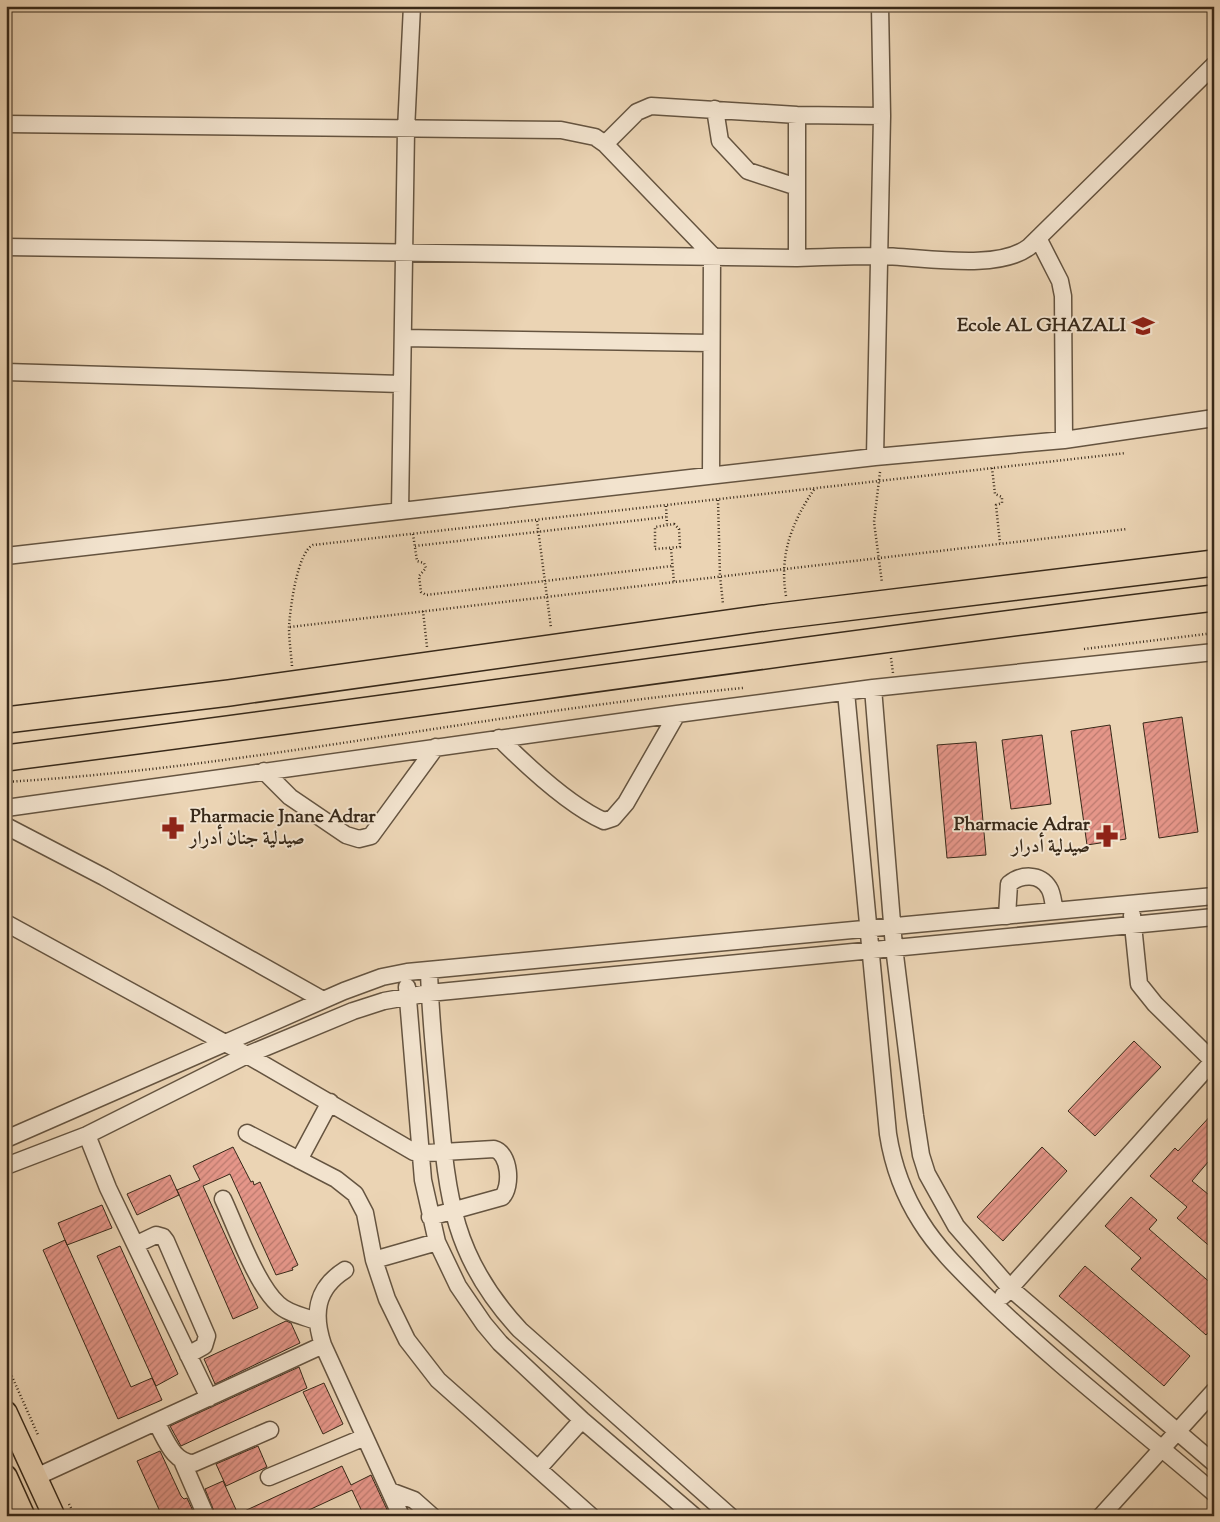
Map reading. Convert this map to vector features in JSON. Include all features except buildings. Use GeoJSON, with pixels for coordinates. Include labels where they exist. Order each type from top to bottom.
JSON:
{"type":"FeatureCollection","features":[{"type":"Feature","properties":{"kind":"highway"},"geometry":{"type":"LineString","coordinates":[[6,720],[248,690],[771,617],[1214,564]]}},
{"type":"Feature","properties":{"kind":"highway"},"geometry":{"type":"LineString","coordinates":[[6,758],[889,639],[1214,598]]}},
{"type":"Feature","properties":{"kind":"main road"},"geometry":{"type":"LineString","coordinates":[[6,1412],[36,1477],[61,1508]]}},
{"type":"Feature","properties":{"kind":"main road"},"geometry":{"type":"LineString","coordinates":[[6,1476],[24,1516]]}},
{"type":"Feature","properties":{"kind":"street"},"geometry":{"type":"LineString","coordinates":[[400,511],[403,254],[412,6]]}},
{"type":"Feature","properties":{"kind":"street"},"geometry":{"type":"LineString","coordinates":[[878,456],[878,256],[882,116],[880,6]]}},
{"type":"Feature","properties":{"kind":"street"},"geometry":{"type":"LineString","coordinates":[[6,247],[403,254],[712,255],[797,258],[878,256],[982,261],[1006,259],[1019,255],[1038,238],[1214,65]]}},
{"type":"Feature","properties":{"kind":"street"},"geometry":{"type":"LineString","coordinates":[[604,144],[637,112],[651,106],[797,115],[882,116]]}},
{"type":"Feature","properties":{"kind":"street"},"geometry":{"type":"LineString","coordinates":[[715,109],[720,141],[748,170],[797,187]]}},
{"type":"Feature","properties":{"kind":"street"},"geometry":{"type":"LineString","coordinates":[[797,115],[797,258]]}},
{"type":"Feature","properties":{"kind":"street"},"geometry":{"type":"LineString","coordinates":[[6,124],[406,130],[560,130],[595,137],[712,255],[711,475]]}},
{"type":"Feature","properties":{"kind":"street"},"geometry":{"type":"LineString","coordinates":[[1038,238],[1060,280],[1063,296],[1064,440]]}},
{"type":"Feature","properties":{"kind":"street"},"geometry":{"type":"LineString","coordinates":[[403,338],[711,343]]}},
{"type":"Feature","properties":{"kind":"street"},"geometry":{"type":"LineString","coordinates":[[6,372],[401,384]]}},
{"type":"Feature","properties":{"kind":"street"},"geometry":{"type":"LineString","coordinates":[[6,556],[878,456],[1064,440],[1214,418]]}},
{"type":"Feature","properties":{"kind":"street"},"geometry":{"type":"LineString","coordinates":[[6,808],[499,738],[873,688],[1214,652]]}},
{"type":"Feature","properties":{"kind":"street"},"geometry":{"type":"LineString","coordinates":[[873,688],[894,948],[915,1116],[921,1155],[927,1174],[956,1226],[1010,1288],[1214,1464]]}},
{"type":"Feature","properties":{"kind":"street"},"geometry":{"type":"LineString","coordinates":[[846,692],[888,1134],[897,1176],[922,1224],[944,1252],[995,1305],[1214,1493]]}},
{"type":"Feature","properties":{"kind":"street"},"geometry":{"type":"LineString","coordinates":[[499,738],[522,761],[589,815],[604,821],[613,818],[626,803],[677,714]]}},
{"type":"Feature","properties":{"kind":"street"},"geometry":{"type":"LineString","coordinates":[[264,771],[290,798],[346,835],[359,839],[371,836],[436,747]]}},
{"type":"Feature","properties":{"kind":"street"},"geometry":{"type":"LineString","coordinates":[[6,826],[104,877],[323,1000]]}},
{"type":"Feature","properties":{"kind":"street"},"geometry":{"type":"LineString","coordinates":[[1007,916],[1009,884],[1017,877],[1030,876],[1043,880],[1050,890],[1055,911]]}},
{"type":"Feature","properties":{"kind":"street"},"geometry":{"type":"LineString","coordinates":[[6,1139],[323,1000],[376,979],[407,972],[1214,896],[1214,882]]}},
{"type":"Feature","properties":{"kind":"street"},"geometry":{"type":"LineString","coordinates":[[995,1305],[1213,1061],[1144,994],[1139,984],[1136,970],[1131,904]]}},
{"type":"Feature","properties":{"kind":"street"},"geometry":{"type":"LineString","coordinates":[[6,1166],[87,1135],[247,1055],[353,1010],[407,996],[1214,917]]}},
{"type":"Feature","properties":{"kind":"street"},"geometry":{"type":"LineString","coordinates":[[6,923],[247,1055],[420,1153],[494,1149],[502,1152],[506,1160],[507,1187],[502,1197],[430,1216]]}},
{"type":"Feature","properties":{"kind":"street"},"geometry":{"type":"LineString","coordinates":[[429,970],[429,993],[443,1152],[453,1210],[461,1239],[473,1268],[502,1310],[520,1330],[730,1516]]}},
{"type":"Feature","properties":{"kind":"street"},"geometry":{"type":"LineString","coordinates":[[407,972],[407,996],[420,1153],[430,1216],[438,1242],[458,1286],[484,1324],[500,1343],[582,1420],[689,1514],[704,1493]]}},
{"type":"Feature","properties":{"kind":"street"},"geometry":{"type":"LineString","coordinates":[[299,1160],[330,1102]]}},
{"type":"Feature","properties":{"kind":"street"},"geometry":{"type":"LineString","coordinates":[[247,1133],[336,1179],[355,1194],[364,1213],[374,1260],[396,1320],[420,1358],[438,1380],[590,1516]]}},
{"type":"Feature","properties":{"kind":"street"},"geometry":{"type":"LineString","coordinates":[[87,1135],[108,1188],[137,1244],[208,1398]]}},
{"type":"Feature","properties":{"kind":"street"},"geometry":{"type":"LineString","coordinates":[[222,1199],[250,1259],[271,1296],[278,1305],[290,1312],[316,1321]]}},
{"type":"Feature","properties":{"kind":"street"},"geometry":{"type":"LineString","coordinates":[[137,1244],[156,1235],[163,1237],[166,1241],[207,1336],[204,1346],[188,1355]]}},
{"type":"Feature","properties":{"kind":"street"},"geometry":{"type":"LineString","coordinates":[[374,1260],[438,1242]]}},
{"type":"Feature","properties":{"kind":"street"},"geometry":{"type":"LineString","coordinates":[[345,1270],[328,1284],[322,1294],[316,1321],[323,1345],[401,1516]]}},
{"type":"Feature","properties":{"kind":"street"},"geometry":{"type":"LineString","coordinates":[[36,1477],[323,1345]]}},
{"type":"Feature","properties":{"kind":"street"},"geometry":{"type":"LineString","coordinates":[[1101,1516],[1214,1390]]}},
{"type":"Feature","properties":{"kind":"street"},"geometry":{"type":"LineString","coordinates":[[538,1469],[582,1420]]}},
{"type":"Feature","properties":{"kind":"street"},"geometry":{"type":"LineString","coordinates":[[156,1422],[174,1455],[183,1463],[206,1516]]}},
{"type":"Feature","properties":{"kind":"street"},"geometry":{"type":"LineString","coordinates":[[183,1463],[194,1464],[270,1430]]}},
{"type":"Feature","properties":{"kind":"street"},"geometry":{"type":"LineString","coordinates":[[269,1477],[365,1437]]}},
{"type":"Feature","properties":{"kind":"street"},"geometry":{"type":"LineString","coordinates":[[390,1491],[414,1500],[432,1516]]}},
{"type":"Feature","properties":{"kind":"path"},"geometry":{"type":"LineString","coordinates":[[292,666],[289,628],[296,583],[307,548],[313,545],[1126,453]]}},
{"type":"Feature","properties":{"kind":"path"},"geometry":{"type":"LineString","coordinates":[[878,456],[874,522],[885,603]]}},
{"type":"Feature","properties":{"kind":"path"},"geometry":{"type":"LineString","coordinates":[[992,468],[994,493],[1002,497],[1002,503],[996,505],[1000,543]]}},
{"type":"Feature","properties":{"kind":"path"},"geometry":{"type":"LineString","coordinates":[[786,596],[784,568],[789,534],[796,518],[815,488]]}},
{"type":"Feature","properties":{"kind":"path"},"geometry":{"type":"LineString","coordinates":[[718,500],[720,576],[723,604]]}},
{"type":"Feature","properties":{"kind":"path"},"geometry":{"type":"LineString","coordinates":[[666,506],[667,525]]}},
{"type":"Feature","properties":{"kind":"path"},"geometry":{"type":"LineString","coordinates":[[415,546],[666,517]]}},
{"type":"Feature","properties":{"kind":"path"},"geometry":{"type":"LineString","coordinates":[[537,521],[551,632]]}},
{"type":"Feature","properties":{"kind":"path"},"geometry":{"type":"LineString","coordinates":[[676,524],[679,529],[681,546],[657,550],[655,548],[654,528],[667,525],[676,524]]}},
{"type":"Feature","properties":{"kind":"path"},"geometry":{"type":"LineString","coordinates":[[289,628],[784,568],[1127,529]]}},
{"type":"Feature","properties":{"kind":"path"},"geometry":{"type":"LineString","coordinates":[[413,534],[417,561],[424,563],[426,568],[419,576],[421,592],[424,595],[672,566]]}},
{"type":"Feature","properties":{"kind":"path"},"geometry":{"type":"LineString","coordinates":[[671,549],[674,582]]}},
{"type":"Feature","properties":{"kind":"path"},"geometry":{"type":"LineString","coordinates":[[889,639],[894,686]]}},
{"type":"Feature","properties":{"kind":"path"},"geometry":{"type":"LineString","coordinates":[[6,1363],[41,1442]]}},
{"type":"Feature","properties":{"kind":"path"},"geometry":{"type":"LineString","coordinates":[[61,1508],[75,1516]]}},
{"type":"Feature","properties":{"kind":"place","name":"Ecole AL GHAZALI"},"geometry":{"type":"Point","coordinates":[1143,326]}},
{"type":"Feature","properties":{"kind":"place","name":"Pharmacie Jnane Adrar صيدلية جنان أدرار"},"geometry":{"type":"Point","coordinates":[173,828]}},
{"type":"Feature","properties":{"kind":"place","name":"Pharmacie Adrar صيدلية أدرار"},"geometry":{"type":"Point","coordinates":[1107,836]}}]}
